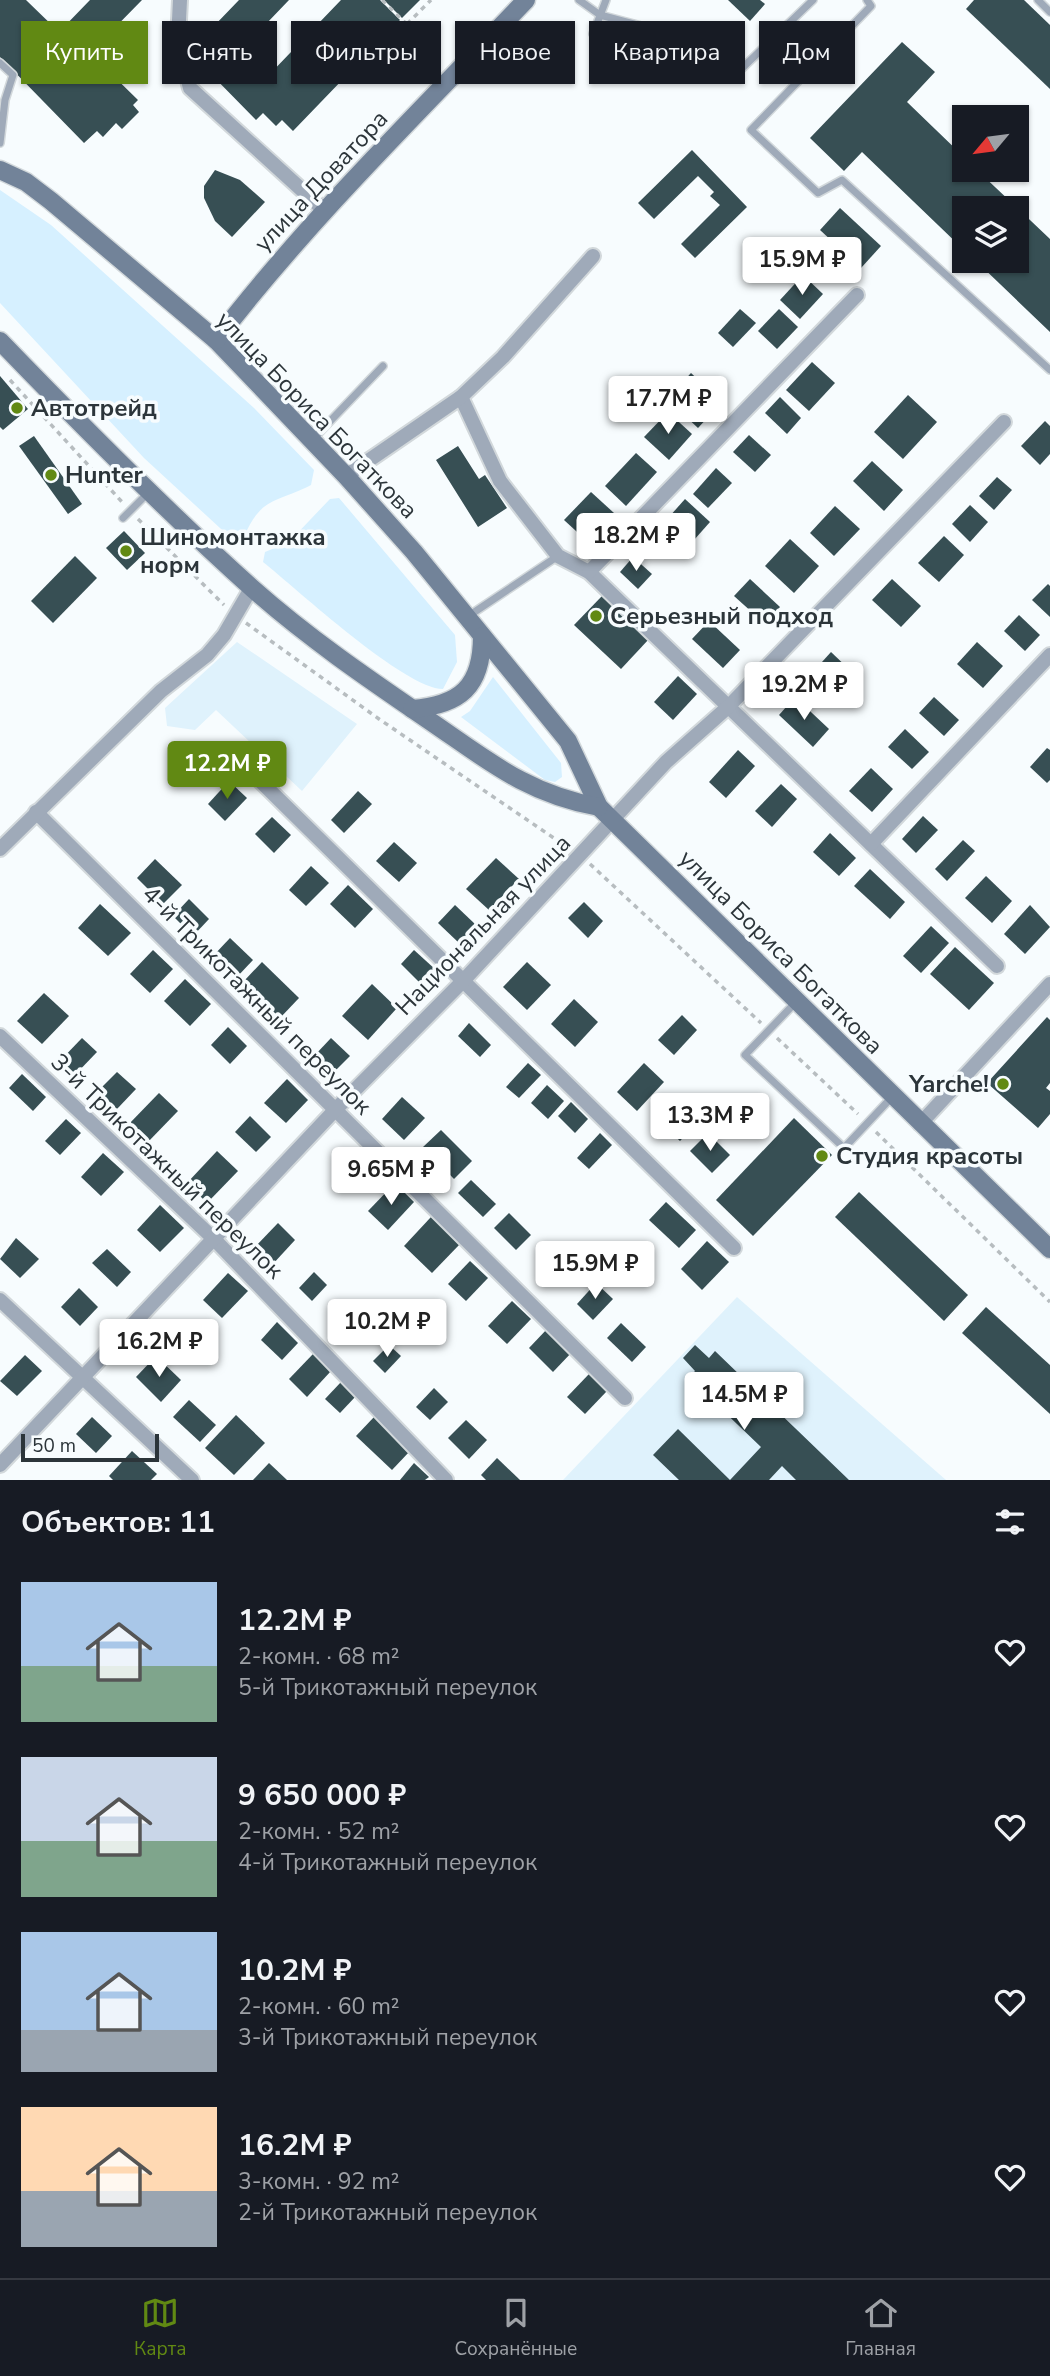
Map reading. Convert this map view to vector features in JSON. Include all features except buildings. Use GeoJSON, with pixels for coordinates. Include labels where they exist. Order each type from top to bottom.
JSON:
{"type":"FeatureCollection","features":[{"type":"Feature","properties":{"kind":"main road","name":"улица Доватора"},"geometry":{"type":"LineString","coordinates":[[216,340],[259,284],[526,0]]}},
{"type":"Feature","properties":{"kind":"main road","name":"улица Бориса Богаткова"},"geometry":{"type":"LineString","coordinates":[[0,170],[26,182],[51,201],[216,340],[346,476],[568,741],[598,807],[1050,1249]]}},
{"type":"Feature","properties":{"kind":"main road","name":"улица Бориса Богаткова"},"geometry":{"type":"LineString","coordinates":[[0,341],[149,492],[251,587],[309,635],[518,782],[562,800],[598,807]]}},
{"type":"Feature","properties":{"kind":"main road"},"geometry":{"type":"LineString","coordinates":[[411,709],[441,706],[460,696],[473,679],[482,658],[482,636]]}},
{"type":"Feature","properties":{"kind":"street"},"geometry":{"type":"LineString","coordinates":[[180,6],[178,40],[190,88],[326,211]]}},
{"type":"Feature","properties":{"kind":"street"},"geometry":{"type":"LineString","coordinates":[[346,476],[461,397],[503,357],[593,256]]}},
{"type":"Feature","properties":{"kind":"street"},"geometry":{"type":"LineString","coordinates":[[589,572],[856,295]]}},
{"type":"Feature","properties":{"kind":"street"},"geometry":{"type":"LineString","coordinates":[[461,397],[500,481],[558,556],[589,572],[997,966]]}},
{"type":"Feature","properties":{"kind":"street","name":"Национальная улица"},"geometry":{"type":"LineString","coordinates":[[0,1465],[335,1110],[463,981],[666,762],[728,707],[1004,422]]}},
{"type":"Feature","properties":{"kind":"street"},"geometry":{"type":"LineString","coordinates":[[0,849],[161,691],[207,655],[235,616],[251,587]]}},
{"type":"Feature","properties":{"kind":"street"},"geometry":{"type":"LineString","coordinates":[[871,844],[1049,659]]}},
{"type":"Feature","properties":{"kind":"street"},"geometry":{"type":"LineString","coordinates":[[242,763],[734,1248]]}},
{"type":"Feature","properties":{"kind":"street","name":"4-й Трикотажный переулок"},"geometry":{"type":"LineString","coordinates":[[36,812],[625,1398]]}},
{"type":"Feature","properties":{"kind":"street"},"geometry":{"type":"LineString","coordinates":[[920,1124],[1050,984]]}},
{"type":"Feature","properties":{"kind":"street","name":"3-й Трикотажный переулок"},"geometry":{"type":"LineString","coordinates":[[0,1036],[214,1239],[446,1480]]}},
{"type":"Feature","properties":{"kind":"street"},"geometry":{"type":"LineString","coordinates":[[0,1300],[192,1480]]}},
{"type":"Feature","properties":{"kind":"lane"},"geometry":{"type":"LineString","coordinates":[[180,6],[190,0]]}},
{"type":"Feature","properties":{"kind":"lane"},"geometry":{"type":"LineString","coordinates":[[579,0],[600,15],[660,31],[732,78],[813,0]]}},
{"type":"Feature","properties":{"kind":"lane"},"geometry":{"type":"LineString","coordinates":[[598,21],[606,0]]}},
{"type":"Feature","properties":{"kind":"lane"},"geometry":{"type":"LineString","coordinates":[[867,0],[871,6],[751,130],[818,193],[842,180],[1050,370]]}},
{"type":"Feature","properties":{"kind":"lane"},"geometry":{"type":"LineString","coordinates":[[1038,0],[1050,12]]}},
{"type":"Feature","properties":{"kind":"lane"},"geometry":{"type":"LineString","coordinates":[[0,63],[13,75],[5,100],[0,143]]}},
{"type":"Feature","properties":{"kind":"lane"},"geometry":{"type":"LineString","coordinates":[[313,440],[383,366]]}},
{"type":"Feature","properties":{"kind":"lane"},"geometry":{"type":"LineString","coordinates":[[123,518],[149,492]]}},
{"type":"Feature","properties":{"kind":"lane"},"geometry":{"type":"LineString","coordinates":[[467,618],[558,556]]}},
{"type":"Feature","properties":{"kind":"lane"},"geometry":{"type":"LineString","coordinates":[[796,1001],[745,1055],[844,1148],[892,1097]]}},
{"type":"Feature","properties":{"kind":"path"},"geometry":{"type":"LineString","coordinates":[[382,0],[404,21]]}},
{"type":"Feature","properties":{"kind":"path"},"geometry":{"type":"LineString","coordinates":[[410,21],[431,0]]}},
{"type":"Feature","properties":{"kind":"path"},"geometry":{"type":"LineString","coordinates":[[9,379],[131,511],[235,616],[444,764],[580,855],[868,1123],[1050,1301]]}},
{"type":"Feature","properties":{"kind":"shaded area"},"geometry":{"type":"Polygon","coordinates":[[[0,190],[51,225],[254,408],[314,470],[311,485],[271,502],[257,514],[244,537],[233,540],[144,458],[0,303],[0,190]]]}},
{"type":"Feature","properties":{"kind":"shaded area"},"geometry":{"type":"Polygon","coordinates":[[[339,498],[455,635],[457,662],[443,689],[426,685],[379,656],[263,562],[265,552],[289,542],[330,499],[339,498]]]}},
{"type":"Feature","properties":{"kind":"shaded area"},"geometry":{"type":"Polygon","coordinates":[[[237,642],[357,724],[302,791],[216,710],[195,730],[167,726],[165,708],[237,642]]]}},
{"type":"Feature","properties":{"kind":"shaded area"},"geometry":{"type":"Polygon","coordinates":[[[493,677],[561,763],[562,777],[555,782],[545,780],[461,717],[470,711],[493,677]]]}},
{"type":"Feature","properties":{"kind":"shaded area"},"geometry":{"type":"Polygon","coordinates":[[[737,1297],[946,1480],[563,1480],[737,1297]]]}},
{"type":"Feature","properties":{"kind":"place","name":"Автотрейд"},"geometry":{"type":"Point","coordinates":[17,408]}},
{"type":"Feature","properties":{"kind":"place","name":"Hunter"},"geometry":{"type":"Point","coordinates":[51,475]}},
{"type":"Feature","properties":{"kind":"place","name":"Шиномонтажка норм"},"geometry":{"type":"Point","coordinates":[126,551]}},
{"type":"Feature","properties":{"kind":"place","name":"Серьезный подход"},"geometry":{"type":"Point","coordinates":[596,616]}},
{"type":"Feature","properties":{"kind":"place","name":"Yarche!"},"geometry":{"type":"Point","coordinates":[1003,1084]}},
{"type":"Feature","properties":{"kind":"place","name":"Студия красоты"},"geometry":{"type":"Point","coordinates":[822,1156]}}]}
